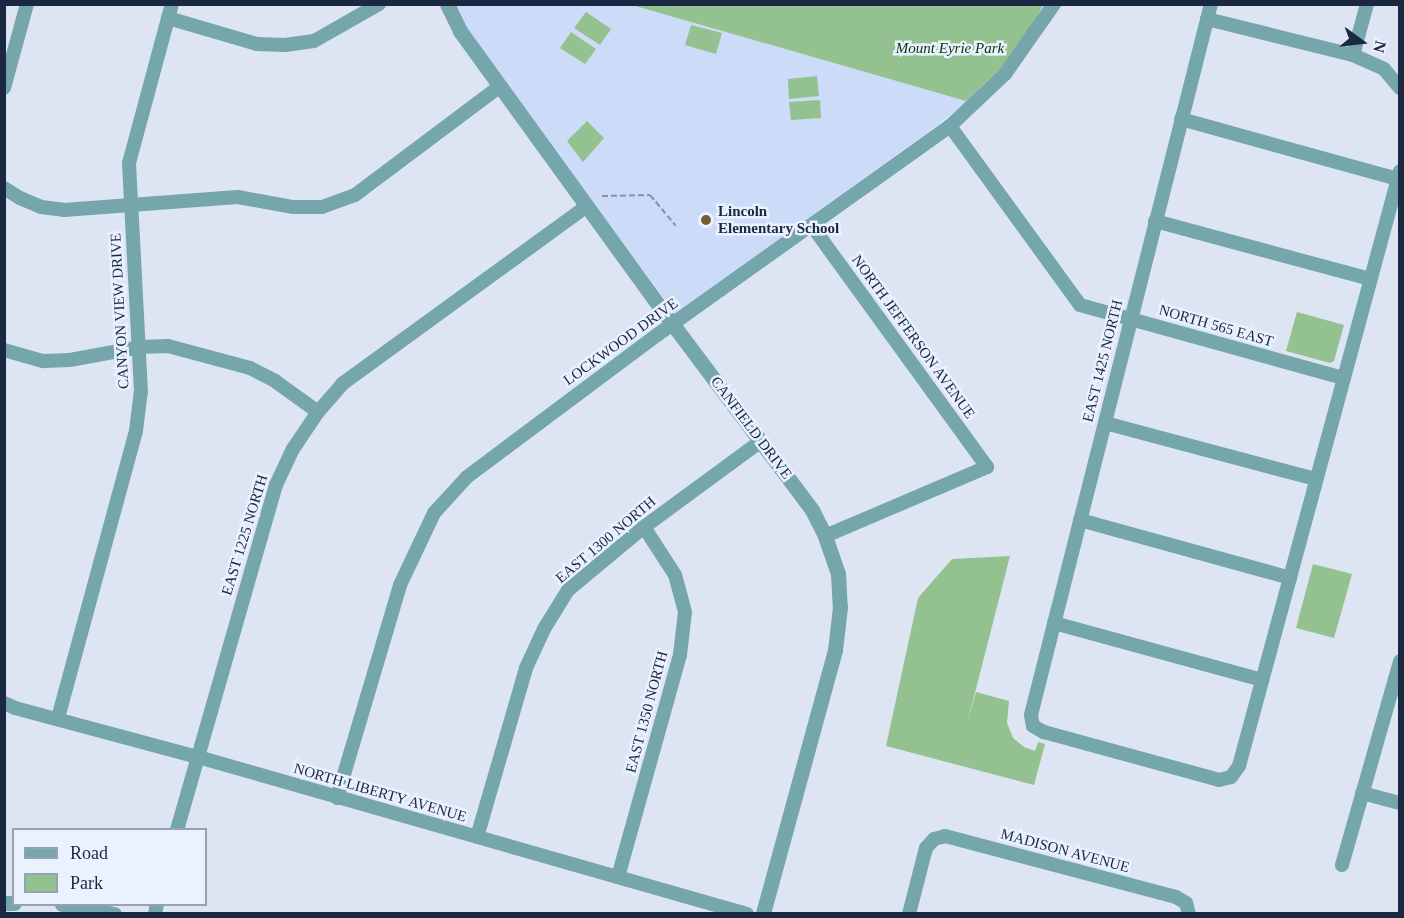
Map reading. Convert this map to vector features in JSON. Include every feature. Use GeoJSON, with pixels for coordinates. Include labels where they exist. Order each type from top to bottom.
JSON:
{"type":"FeatureCollection","features":[{"type":"Feature","properties":{"kind":"street"},"geometry":{"type":"LineString","coordinates":[[4,88],[27,4]]}},
{"type":"Feature","properties":{"kind":"street"},"geometry":{"type":"LineString","coordinates":[[170,11],[257,44],[285,45],[314,41],[379,4]]}},
{"type":"Feature","properties":{"kind":"street","name":"CANFIELD DRIVE"},"geometry":{"type":"LineString","coordinates":[[447,4],[460,31],[673,324],[812,510],[825,536],[838,573],[840,607],[836,650],[763,914]]}},
{"type":"Feature","properties":{"kind":"street","name":"LOCKWOOD DRIVE"},"geometry":{"type":"LineString","coordinates":[[338,798],[400,585],[434,513],[467,477],[673,324],[950,126],[1005,74],[1054,4]]}},
{"type":"Feature","properties":{"kind":"street","name":"EAST 1425 NORTH"},"geometry":{"type":"LineString","coordinates":[[1211,4],[1031,715],[1033,726],[1044,732],[1219,780],[1231,777],[1239,766],[1262,680]]}},
{"type":"Feature","properties":{"kind":"street"},"geometry":{"type":"LineString","coordinates":[[1353,56],[1367,4]]}},
{"type":"Feature","properties":{"kind":"street","name":"CANYON VIEW DRIVE"},"geometry":{"type":"LineString","coordinates":[[58,718],[136,430],[141,392],[140,347],[129,163],[170,11]]}},
{"type":"Feature","properties":{"kind":"street"},"geometry":{"type":"LineString","coordinates":[[1207,19],[1353,56],[1384,69],[1400,88]]}},
{"type":"Feature","properties":{"kind":"street"},"geometry":{"type":"LineString","coordinates":[[4,188],[41,207],[64,210],[238,197],[292,207],[322,207],[355,195],[501,86]]}},
{"type":"Feature","properties":{"kind":"street"},"geometry":{"type":"LineString","coordinates":[[1054,623],[1262,680],[1399,175],[1182,119]]}},
{"type":"Feature","properties":{"kind":"street","name":"NORTH 565 EAST"},"geometry":{"type":"LineString","coordinates":[[950,126],[1080,305],[1344,378]]}},
{"type":"Feature","properties":{"kind":"street","name":"EAST 1225 NORTH"},"geometry":{"type":"LineString","coordinates":[[178,828],[276,485],[293,449],[318,412],[342,384],[587,206]]}},
{"type":"Feature","properties":{"kind":"street"},"geometry":{"type":"LineString","coordinates":[[1155,221],[1370,279]]}},
{"type":"Feature","properties":{"kind":"street","name":"NORTH JEFFERSON AVENUE"},"geometry":{"type":"LineString","coordinates":[[812,226],[987,467],[825,536]]}},
{"type":"Feature","properties":{"kind":"street"},"geometry":{"type":"LineString","coordinates":[[4,350],[44,362],[70,360],[140,347],[168,346],[250,368],[275,381],[318,412]]}},
{"type":"Feature","properties":{"kind":"street"},"geometry":{"type":"LineString","coordinates":[[1105,423],[1316,479]]}},
{"type":"Feature","properties":{"kind":"street","name":"EAST 1300 NORTH"},"geometry":{"type":"LineString","coordinates":[[477,837],[526,669],[543,629],[568,590],[644,527],[761,441]]}},
{"type":"Feature","properties":{"kind":"street"},"geometry":{"type":"LineString","coordinates":[[1080,520],[1290,578]]}},
{"type":"Feature","properties":{"kind":"street","name":"EAST 1350 NORTH"},"geometry":{"type":"LineString","coordinates":[[618,877],[680,655],[685,612],[675,575],[644,527]]}},
{"type":"Feature","properties":{"kind":"street"},"geometry":{"type":"LineString","coordinates":[[1342,866],[1400,661]]}},
{"type":"Feature","properties":{"kind":"street","name":"NORTH LIBERTY AVENUE"},"geometry":{"type":"LineString","coordinates":[[4,703],[15,708],[198,757],[747,914]]}},
{"type":"Feature","properties":{"kind":"street"},"geometry":{"type":"LineString","coordinates":[[1362,793],[1400,803]]}},
{"type":"Feature","properties":{"kind":"street","name":"MADISON AVENUE"},"geometry":{"type":"LineString","coordinates":[[909,914],[926,848],[934,839],[945,836],[1176,897],[1188,908]]}},
{"type":"Feature","properties":{"kind":"street"},"geometry":{"type":"LineString","coordinates":[[72,906],[114,914]]}},
{"type":"Feature","properties":{"kind":"path"},"geometry":{"type":"LineString","coordinates":[[602,196],[650,195],[676,226]]}},
{"type":"Feature","properties":{"kind":"shaded area","name":"Lincoln Elementary School"},"geometry":{"type":"Polygon","coordinates":[[[451,5],[632,5],[966,101],[936,126],[676,314],[501,79],[451,5]]]}},
{"type":"Feature","properties":{"kind":"green space","name":"Mount Eyrie Park"},"geometry":{"type":"Polygon","coordinates":[[[632,5],[1043,5],[1033,24],[1000,69],[966,101],[632,5]]]}},
{"type":"Feature","properties":{"kind":"green space"},"geometry":{"type":"Polygon","coordinates":[[[586,12],[611,29],[600,45],[574,28],[586,12]]]}},
{"type":"Feature","properties":{"kind":"green space"},"geometry":{"type":"Polygon","coordinates":[[[691,25],[722,33],[716,54],[685,45],[691,25]]]}},
{"type":"Feature","properties":{"kind":"green space"},"geometry":{"type":"Polygon","coordinates":[[[571,32],[596,49],[585,64],[560,48],[571,32]]]}},
{"type":"Feature","properties":{"kind":"green space"},"geometry":{"type":"Polygon","coordinates":[[[817,76],[819,96],[789,99],[788,79],[817,76]]]}},
{"type":"Feature","properties":{"kind":"green space"},"geometry":{"type":"Polygon","coordinates":[[[820,100],[821,118],[791,120],[789,102],[820,100]]]}},
{"type":"Feature","properties":{"kind":"green space"},"geometry":{"type":"Polygon","coordinates":[[[587,121],[604,138],[583,162],[567,141],[587,121]]]}},
{"type":"Feature","properties":{"kind":"green space"},"geometry":{"type":"Polygon","coordinates":[[[1297,312],[1344,325],[1334,361],[1330,363],[1286,351],[1297,312]]]}},
{"type":"Feature","properties":{"kind":"green space"},"geometry":{"type":"Polygon","coordinates":[[[1010,556],[967,724],[976,692],[1009,701],[1007,723],[1013,738],[1024,747],[1035,751],[1038,742],[1045,744],[1034,785],[886,746],[918,598],[952,559],[1010,556]]]}},
{"type":"Feature","properties":{"kind":"green space"},"geometry":{"type":"Polygon","coordinates":[[[1313,564],[1352,574],[1334,638],[1296,628],[1313,564]]]}},
{"type":"Feature","properties":{"kind":"place","name":"Lincoln Elementary School"},"geometry":{"type":"Point","coordinates":[706,220]}}]}
